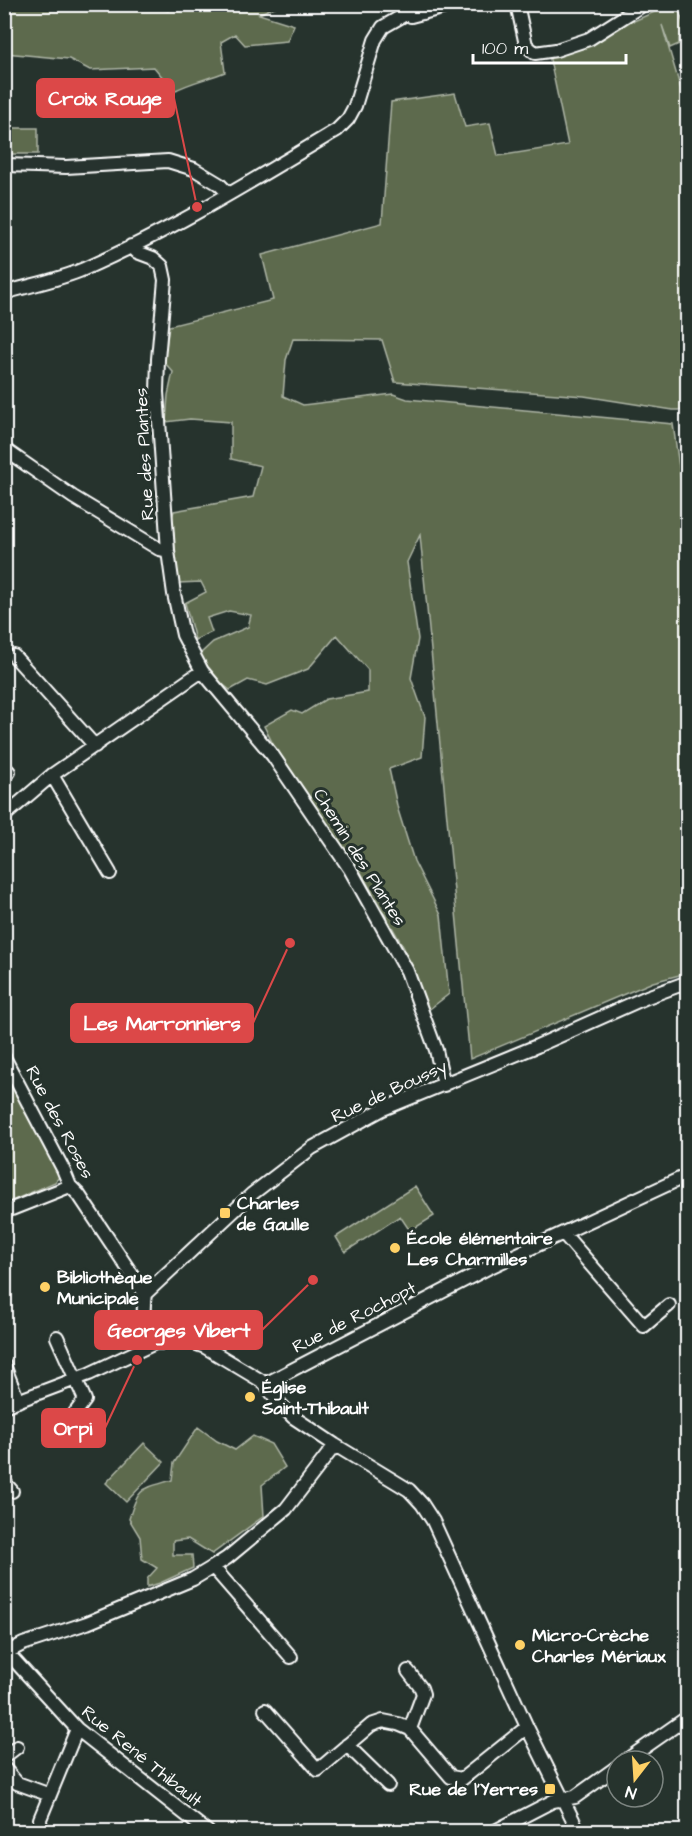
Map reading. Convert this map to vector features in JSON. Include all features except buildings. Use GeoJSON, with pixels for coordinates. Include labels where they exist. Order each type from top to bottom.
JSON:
{"type":"FeatureCollection","features":[{"type":"Feature","properties":{"kind":"street"},"geometry":{"type":"LineString","coordinates":[[4,293],[82,270],[229,194],[337,130],[348,119],[355,106],[375,40],[383,27],[423,4]]}},
{"type":"Feature","properties":{"kind":"street"},"geometry":{"type":"LineString","coordinates":[[392,21],[457,4]]}},
{"type":"Feature","properties":{"kind":"street"},"geometry":{"type":"LineString","coordinates":[[517,4],[526,45],[535,53],[556,50],[589,39],[644,4]]}},
{"type":"Feature","properties":{"kind":"street"},"geometry":{"type":"LineString","coordinates":[[6,165],[66,167],[168,161],[194,169],[219,183],[229,194]]}},
{"type":"Feature","properties":{"kind":"street","name":"Rue des Plantes"},"geometry":{"type":"LineString","coordinates":[[131,246],[136,252],[153,258],[162,266],[165,280],[157,392],[168,551],[183,635],[202,671]]}},
{"type":"Feature","properties":{"kind":"street"},"geometry":{"type":"LineString","coordinates":[[4,449],[73,497],[159,549],[168,551]]}},
{"type":"Feature","properties":{"kind":"street"},"geometry":{"type":"LineString","coordinates":[[14,656],[95,746]]}},
{"type":"Feature","properties":{"kind":"street"},"geometry":{"type":"LineString","coordinates":[[4,816],[52,775],[202,671]]}},
{"type":"Feature","properties":{"kind":"street","name":"Chemin des Plantes"},"geometry":{"type":"LineString","coordinates":[[202,671],[273,756],[350,869],[407,971],[436,1050],[444,1085]]}},
{"type":"Feature","properties":{"kind":"street"},"geometry":{"type":"LineString","coordinates":[[52,775],[110,873]]}},
{"type":"Feature","properties":{"kind":"street","name":"Rue de Boussy"},"geometry":{"type":"LineString","coordinates":[[145,1294],[252,1194],[312,1148],[383,1109],[687,982]]}},
{"type":"Feature","properties":{"kind":"street","name":"Rue des Roses"},"geometry":{"type":"LineString","coordinates":[[4,1057],[70,1186],[79,1195],[145,1294]]}},
{"type":"Feature","properties":{"kind":"street","name":"Rue de Rochopt"},"geometry":{"type":"LineString","coordinates":[[265,1384],[490,1267],[687,1175]]}},
{"type":"Feature","properties":{"kind":"street"},"geometry":{"type":"LineString","coordinates":[[4,1212],[70,1186]]}},
{"type":"Feature","properties":{"kind":"street"},"geometry":{"type":"LineString","coordinates":[[563,1233],[644,1326],[669,1305]]}},
{"type":"Feature","properties":{"kind":"street"},"geometry":{"type":"LineString","coordinates":[[145,1294],[142,1307],[143,1317],[155,1343]]}},
{"type":"Feature","properties":{"kind":"street"},"geometry":{"type":"LineString","coordinates":[[57,1337],[85,1400],[75,1413]]}},
{"type":"Feature","properties":{"kind":"street"},"geometry":{"type":"LineString","coordinates":[[4,1406],[76,1379],[155,1343],[194,1343],[205,1347],[265,1384],[293,1417],[409,1490],[433,1521],[527,1727],[579,1832]]}},
{"type":"Feature","properties":{"kind":"street"},"geometry":{"type":"LineString","coordinates":[[4,1365],[18,1401]]}},
{"type":"Feature","properties":{"kind":"street"},"geometry":{"type":"LineString","coordinates":[[5,1652],[87,1623],[194,1579],[227,1558],[286,1509],[335,1445]]}},
{"type":"Feature","properties":{"kind":"street"},"geometry":{"type":"LineString","coordinates":[[213,1567],[291,1657]]}},
{"type":"Feature","properties":{"kind":"street","name":"Rue René Thibault"},"geometry":{"type":"LineString","coordinates":[[5,1652],[77,1729],[208,1832]]}},
{"type":"Feature","properties":{"kind":"street"},"geometry":{"type":"LineString","coordinates":[[408,1671],[423,1694],[410,1729]]}},
{"type":"Feature","properties":{"kind":"street"},"geometry":{"type":"LineString","coordinates":[[265,1710],[318,1770],[371,1725],[384,1721],[410,1729],[451,1777],[462,1779],[527,1727]]}},
{"type":"Feature","properties":{"kind":"street"},"geometry":{"type":"LineString","coordinates":[[642,1749],[687,1717]]}},
{"type":"Feature","properties":{"kind":"street"},"geometry":{"type":"LineString","coordinates":[[41,1832],[40,1819],[77,1729]]}},
{"type":"Feature","properties":{"kind":"street"},"geometry":{"type":"LineString","coordinates":[[347,1745],[388,1785]]}},
{"type":"Feature","properties":{"kind":"street"},"geometry":{"type":"LineString","coordinates":[[4,1757],[17,1747]]}},
{"type":"Feature","properties":{"kind":"street"},"geometry":{"type":"LineString","coordinates":[[4,1768],[17,1783],[50,1796]]}},
{"type":"Feature","properties":{"kind":"street"},"geometry":{"type":"LineString","coordinates":[[493,1832],[553,1801],[575,1797],[605,1776]]}},
{"type":"Feature","properties":{"kind":"green space"},"geometry":{"type":"Polygon","coordinates":[[[38,4],[40,6],[72,4],[90,7],[95,4],[151,5],[168,11],[175,5],[279,5],[259,14],[294,25],[287,41],[245,45],[235,34],[221,42],[225,72],[174,91],[154,67],[90,70],[69,59],[5,53],[5,5],[38,4]]]}},
{"type":"Feature","properties":{"kind":"green space"},"geometry":{"type":"Polygon","coordinates":[[[670,5],[677,5],[687,34],[679,38],[679,44],[670,48],[662,25],[687,110],[687,410],[673,410],[584,396],[395,382],[382,340],[293,339],[286,360],[283,396],[303,405],[393,394],[407,399],[673,424],[688,531],[687,973],[653,982],[470,1059],[420,535],[407,562],[418,639],[411,678],[425,717],[422,757],[389,769],[398,810],[414,861],[441,915],[449,994],[427,1011],[404,948],[360,871],[287,772],[264,726],[292,710],[302,714],[326,699],[368,692],[368,670],[337,635],[308,669],[267,685],[248,680],[230,690],[211,675],[200,654],[213,642],[248,627],[251,615],[229,611],[207,618],[212,632],[195,640],[185,603],[206,592],[201,582],[178,583],[172,517],[174,511],[253,497],[261,466],[231,459],[231,422],[190,419],[166,422],[173,372],[164,362],[169,326],[273,300],[262,255],[382,223],[391,102],[455,93],[465,127],[490,123],[498,156],[568,145],[549,55],[632,15],[634,21],[670,5]]]}},
{"type":"Feature","properties":{"kind":"green space"},"geometry":{"type":"Polygon","coordinates":[[[5,128],[38,128],[38,154],[5,154],[5,128]]]}},
{"type":"Feature","properties":{"kind":"green space"},"geometry":{"type":"Polygon","coordinates":[[[4,1071],[60,1176],[55,1182],[5,1204],[4,1071]]]}},
{"type":"Feature","properties":{"kind":"green space"},"geometry":{"type":"Polygon","coordinates":[[[415,1186],[434,1216],[410,1231],[400,1216],[345,1252],[336,1237],[415,1186]]]}},
{"type":"Feature","properties":{"kind":"green space"},"geometry":{"type":"Polygon","coordinates":[[[198,1427],[217,1441],[235,1450],[253,1436],[271,1444],[285,1467],[262,1485],[264,1516],[212,1554],[188,1539],[173,1541],[173,1555],[192,1555],[193,1568],[147,1587],[147,1579],[157,1568],[142,1559],[140,1537],[129,1519],[132,1509],[143,1491],[172,1480],[174,1463],[198,1427]]]}},
{"type":"Feature","properties":{"kind":"green space"},"geometry":{"type":"Polygon","coordinates":[[[144,1443],[164,1462],[126,1502],[106,1483],[144,1443]]]}},
{"type":"Feature","properties":{"kind":"place","name":"Croix Rouge"},"geometry":{"type":"Point","coordinates":[197,207]}},
{"type":"Feature","properties":{"kind":"place","name":"Les Marronniers"},"geometry":{"type":"Point","coordinates":[290,943]}},
{"type":"Feature","properties":{"kind":"place","name":"Charles de Gaulle"},"geometry":{"type":"Point","coordinates":[225,1213]}},
{"type":"Feature","properties":{"kind":"place","name":"École élémentaire Les Charmilles"},"geometry":{"type":"Point","coordinates":[395,1248]}},
{"type":"Feature","properties":{"kind":"place","name":"Georges Vibert"},"geometry":{"type":"Point","coordinates":[313,1280]}},
{"type":"Feature","properties":{"kind":"place","name":"Bibliothèque Municipale"},"geometry":{"type":"Point","coordinates":[45,1287]}},
{"type":"Feature","properties":{"kind":"place","name":"Orpi"},"geometry":{"type":"Point","coordinates":[137,1360]}},
{"type":"Feature","properties":{"kind":"place","name":"Église Saint-Thibault"},"geometry":{"type":"Point","coordinates":[250,1397]}},
{"type":"Feature","properties":{"kind":"place","name":"Micro-Crèche Charles Mériaux"},"geometry":{"type":"Point","coordinates":[520,1645]}},
{"type":"Feature","properties":{"kind":"place","name":"Rue de l'Yerres"},"geometry":{"type":"Point","coordinates":[550,1789]}}]}
